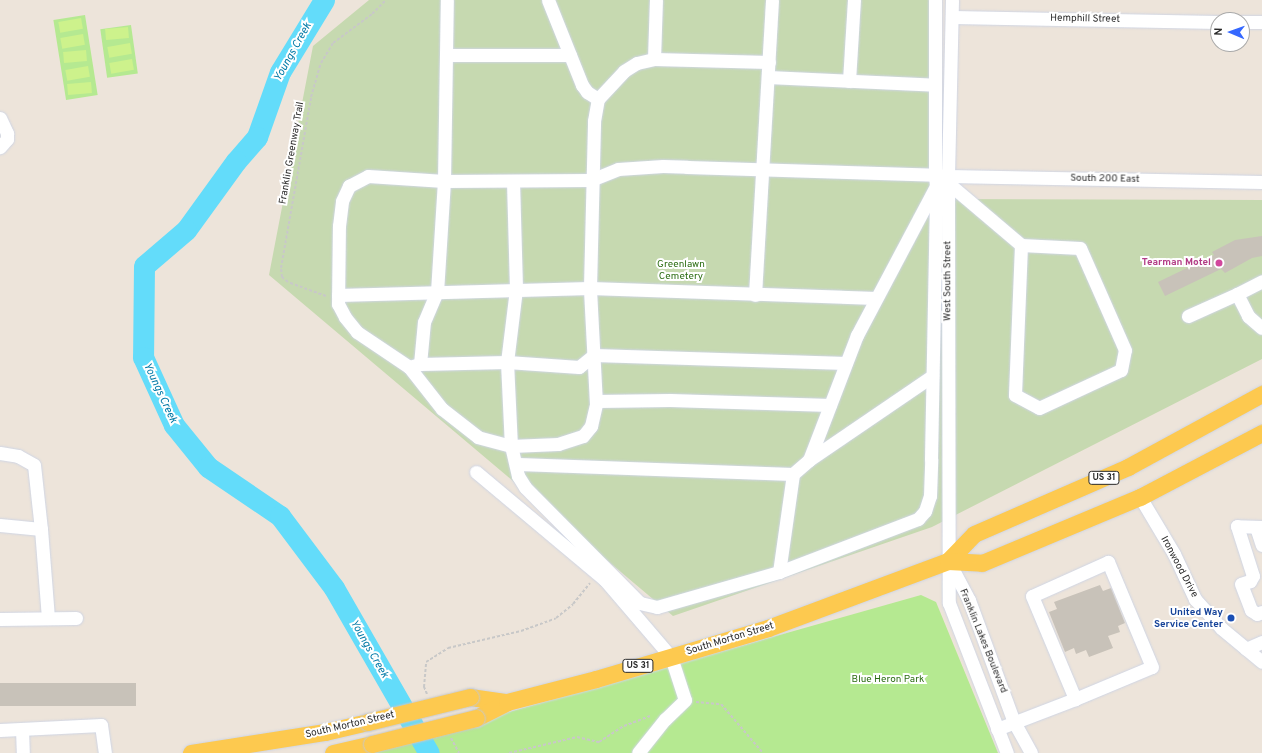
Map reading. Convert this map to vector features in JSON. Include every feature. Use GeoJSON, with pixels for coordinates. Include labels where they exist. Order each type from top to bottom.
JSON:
{"type":"FeatureCollection","features":[{"type":"Feature","properties":{"kind":"main road","name":"US 31"},"geometry":{"type":"LineString","coordinates":[[948,561],[974,534],[1128,467],[1262,394]]}},
{"type":"Feature","properties":{"kind":"main road","name":"US 31"},"geometry":{"type":"LineString","coordinates":[[948,561],[982,563],[1140,497],[1262,433]]}},
{"type":"Feature","properties":{"kind":"main road","name":"South Morton Street"},"geometry":{"type":"LineString","coordinates":[[333,753],[476,718],[507,702],[671,656],[808,615],[948,561]]}},
{"type":"Feature","properties":{"kind":"main road","name":"South Morton Street"},"geometry":{"type":"LineString","coordinates":[[191,753],[325,732],[470,697],[507,702]]}},
{"type":"Feature","properties":{"kind":"main road"},"geometry":{"type":"LineString","coordinates":[[325,732],[325,753]]}},
{"type":"Feature","properties":{"kind":"street"},"geometry":{"type":"LineString","coordinates":[[414,366],[424,322],[437,292],[444,181],[447,0]]}},
{"type":"Feature","properties":{"kind":"street"},"geometry":{"type":"LineString","coordinates":[[548,0],[582,85],[587,92],[598,99]]}},
{"type":"Feature","properties":{"kind":"street"},"geometry":{"type":"LineString","coordinates":[[654,59],[656,0]]}},
{"type":"Feature","properties":{"kind":"street"},"geometry":{"type":"LineString","coordinates":[[754,295],[763,169],[772,0]]}},
{"type":"Feature","properties":{"kind":"street"},"geometry":{"type":"LineString","coordinates":[[849,81],[854,0]]}},
{"type":"Feature","properties":{"kind":"street"},"geometry":{"type":"LineString","coordinates":[[513,181],[516,289],[507,362],[512,446],[518,464],[518,476],[525,487],[645,606],[657,607],[779,572],[918,519],[925,511],[930,496],[932,376],[942,180],[935,85],[935,0]]}},
{"type":"Feature","properties":{"kind":"street","name":"West South Street"},"geometry":{"type":"LineString","coordinates":[[948,561],[942,180],[952,0]]}},
{"type":"Feature","properties":{"kind":"street","name":"Hemphill Street"},"geometry":{"type":"LineString","coordinates":[[952,17],[1210,22]]}},
{"type":"Feature","properties":{"kind":"street"},"geometry":{"type":"LineString","coordinates":[[1250,22],[1262,22]]}},
{"type":"Feature","properties":{"kind":"street"},"geometry":{"type":"LineString","coordinates":[[446,55],[570,55]]}},
{"type":"Feature","properties":{"kind":"street"},"geometry":{"type":"LineString","coordinates":[[591,180],[444,181],[368,176],[349,186],[342,201],[338,299],[357,332],[414,366],[442,409],[478,437],[512,446],[558,444],[582,436],[591,426],[596,402],[590,288],[591,180],[591,144],[598,99],[624,71],[637,63],[654,59],[769,62]]}},
{"type":"Feature","properties":{"kind":"street"},"geometry":{"type":"LineString","coordinates":[[768,77],[935,85]]}},
{"type":"Feature","properties":{"kind":"street"},"geometry":{"type":"LineString","coordinates":[[0,118],[7,133],[6,139],[0,146]]}},
{"type":"Feature","properties":{"kind":"street","name":"South 200 East"},"geometry":{"type":"LineString","coordinates":[[591,180],[618,169],[664,166],[763,169],[942,180],[1262,182]]}},
{"type":"Feature","properties":{"kind":"street"},"geometry":{"type":"LineString","coordinates":[[942,180],[1021,245],[1080,248],[1125,350],[1121,370],[1039,408],[1015,395],[1021,245]]}},
{"type":"Feature","properties":{"kind":"street"},"geometry":{"type":"LineString","coordinates":[[809,460],[846,363],[876,298],[942,180]]}},
{"type":"Feature","properties":{"kind":"street"},"geometry":{"type":"LineString","coordinates":[[1188,316],[1262,281]]}},
{"type":"Feature","properties":{"kind":"street"},"geometry":{"type":"LineString","coordinates":[[338,299],[437,292],[590,288],[754,295],[876,298]]}},
{"type":"Feature","properties":{"kind":"street"},"geometry":{"type":"LineString","coordinates":[[1237,294],[1248,316],[1262,328]]}},
{"type":"Feature","properties":{"kind":"street"},"geometry":{"type":"LineString","coordinates":[[414,366],[507,362],[579,367],[594,355],[846,363]]}},
{"type":"Feature","properties":{"kind":"street"},"geometry":{"type":"LineString","coordinates":[[779,572],[793,474],[809,460],[932,376]]}},
{"type":"Feature","properties":{"kind":"street"},"geometry":{"type":"LineString","coordinates":[[596,402],[670,400],[830,405]]}},
{"type":"Feature","properties":{"kind":"street"},"geometry":{"type":"LineString","coordinates":[[0,453],[18,456],[34,465],[48,618]]}},
{"type":"Feature","properties":{"kind":"street"},"geometry":{"type":"LineString","coordinates":[[518,464],[793,474]]}},
{"type":"Feature","properties":{"kind":"street"},"geometry":{"type":"LineString","coordinates":[[476,472],[598,574],[671,656],[685,700],[665,719],[638,753]]}},
{"type":"Feature","properties":{"kind":"street","name":"Ironwood Drive"},"geometry":{"type":"LineString","coordinates":[[1140,497],[1174,554],[1196,599],[1221,628],[1262,662]]}},
{"type":"Feature","properties":{"kind":"street"},"geometry":{"type":"LineString","coordinates":[[0,525],[41,529]]}},
{"type":"Feature","properties":{"kind":"street"},"geometry":{"type":"LineString","coordinates":[[1262,545],[1259,527],[1237,526],[1253,576],[1250,581],[1241,584],[1251,610],[1257,614],[1262,612]]}},
{"type":"Feature","properties":{"kind":"street","name":"Franklin Lakes Boulevard"},"geometry":{"type":"LineString","coordinates":[[948,561],[969,600],[1014,722],[1031,753]]}},
{"type":"Feature","properties":{"kind":"street","name":"Franklin Lakes Boulevard"},"geometry":{"type":"LineString","coordinates":[[948,561],[949,604],[1007,753]]}},
{"type":"Feature","properties":{"kind":"street"},"geometry":{"type":"LineString","coordinates":[[997,729],[1075,699],[1152,667],[1108,562],[1032,596],[1075,699]]}},
{"type":"Feature","properties":{"kind":"street"},"geometry":{"type":"LineString","coordinates":[[0,618],[76,618]]}},
{"type":"Feature","properties":{"kind":"street"},"geometry":{"type":"LineString","coordinates":[[1246,649],[1262,642]]}},
{"type":"Feature","properties":{"kind":"street"},"geometry":{"type":"LineString","coordinates":[[973,664],[990,657]]}},
{"type":"Feature","properties":{"kind":"street"},"geometry":{"type":"LineString","coordinates":[[0,730],[101,725],[106,753]]}},
{"type":"Feature","properties":{"kind":"street"},"geometry":{"type":"LineString","coordinates":[[22,728],[23,753]]}},
{"type":"Feature","properties":{"kind":"path","name":"Franklin Greenway Trail"},"geometry":{"type":"LineString","coordinates":[[338,299],[328,297],[288,282],[282,277],[283,251],[311,97],[320,63],[338,38],[372,14],[386,0]]}},
{"type":"Feature","properties":{"kind":"path"},"geometry":{"type":"LineString","coordinates":[[431,700],[424,687],[426,662],[448,648],[507,635],[556,618],[573,604],[598,574]]}},
{"type":"Feature","properties":{"kind":"path"},"geometry":{"type":"LineString","coordinates":[[448,733],[459,753]]}},
{"type":"Feature","properties":{"kind":"green space","name":"Greenlawn Cemetery"},"geometry":{"type":"Polygon","coordinates":[[[369,0],[942,0],[942,199],[1262,200],[1262,359],[932,527],[673,616],[269,275],[313,46],[369,0]]]}},
{"type":"Feature","properties":{"kind":"green space"},"geometry":{"type":"Polygon","coordinates":[[[85,15],[98,95],[66,100],[53,20],[85,15]]]}},
{"type":"Feature","properties":{"kind":"green space"},"geometry":{"type":"Polygon","coordinates":[[[81,18],[83,29],[60,33],[58,22],[81,18]]]}},
{"type":"Feature","properties":{"kind":"green space"},"geometry":{"type":"Polygon","coordinates":[[[131,25],[138,74],[107,78],[100,29],[131,25]]]}},
{"type":"Feature","properties":{"kind":"green space"},"geometry":{"type":"Polygon","coordinates":[[[128,27],[129,38],[106,40],[105,29],[128,27]]]}},
{"type":"Feature","properties":{"kind":"green space"},"geometry":{"type":"Polygon","coordinates":[[[83,34],[85,45],[62,49],[60,38],[83,34]]]}},
{"type":"Feature","properties":{"kind":"green space"},"geometry":{"type":"Polygon","coordinates":[[[130,43],[132,54],[109,58],[107,47],[130,43]]]}},
{"type":"Feature","properties":{"kind":"green space"},"geometry":{"type":"Polygon","coordinates":[[[86,50],[87,61],[64,63],[63,52],[86,50]]]}},
{"type":"Feature","properties":{"kind":"green space"},"geometry":{"type":"Polygon","coordinates":[[[132,59],[134,70],[111,74],[109,63],[132,59]]]}},
{"type":"Feature","properties":{"kind":"green space"},"geometry":{"type":"Polygon","coordinates":[[[88,66],[90,77],[67,81],[65,70],[88,66]]]}},
{"type":"Feature","properties":{"kind":"green space"},"geometry":{"type":"Polygon","coordinates":[[[91,82],[92,93],[68,95],[67,84],[91,82]]]}},
{"type":"Feature","properties":{"kind":"green space","name":"Blue Heron Park"},"geometry":{"type":"Polygon","coordinates":[[[921,595],[936,602],[998,753],[364,753],[921,595]]]}},
{"type":"Feature","properties":{"kind":"building","name":"Tearman Motel"},"geometry":{"type":"Polygon","coordinates":[[[1262,236],[1262,256],[1252,258],[1225,273],[1221,269],[1165,296],[1158,282],[1214,255],[1212,252],[1235,240],[1262,236]]]}},
{"type":"Feature","properties":{"kind":"building"},"geometry":{"type":"Polygon","coordinates":[[[1100,585],[1103,591],[1111,588],[1125,623],[1118,626],[1120,632],[1108,636],[1113,648],[1089,657],[1086,650],[1076,654],[1074,648],[1065,652],[1049,612],[1057,609],[1054,602],[1100,585]]]}},
{"type":"Feature","properties":{"kind":"building"},"geometry":{"type":"Polygon","coordinates":[[[0,683],[136,683],[136,706],[0,706],[0,683]]]}},
{"type":"Feature","properties":{"kind":"waterway","name":"Youngs Creek"},"geometry":{"type":"LineString","coordinates":[[324,0],[280,72],[257,137],[236,161],[186,230],[144,266],[143,357],[174,425],[208,467],[280,516],[334,588],[429,753]]}},
{"type":"Feature","properties":{"kind":"place","name":"Tearman Motel"},"geometry":{"type":"Point","coordinates":[1219,263]}},
{"type":"Feature","properties":{"kind":"place","name":"United Way Service Center"},"geometry":{"type":"Point","coordinates":[1231,618]}}]}
